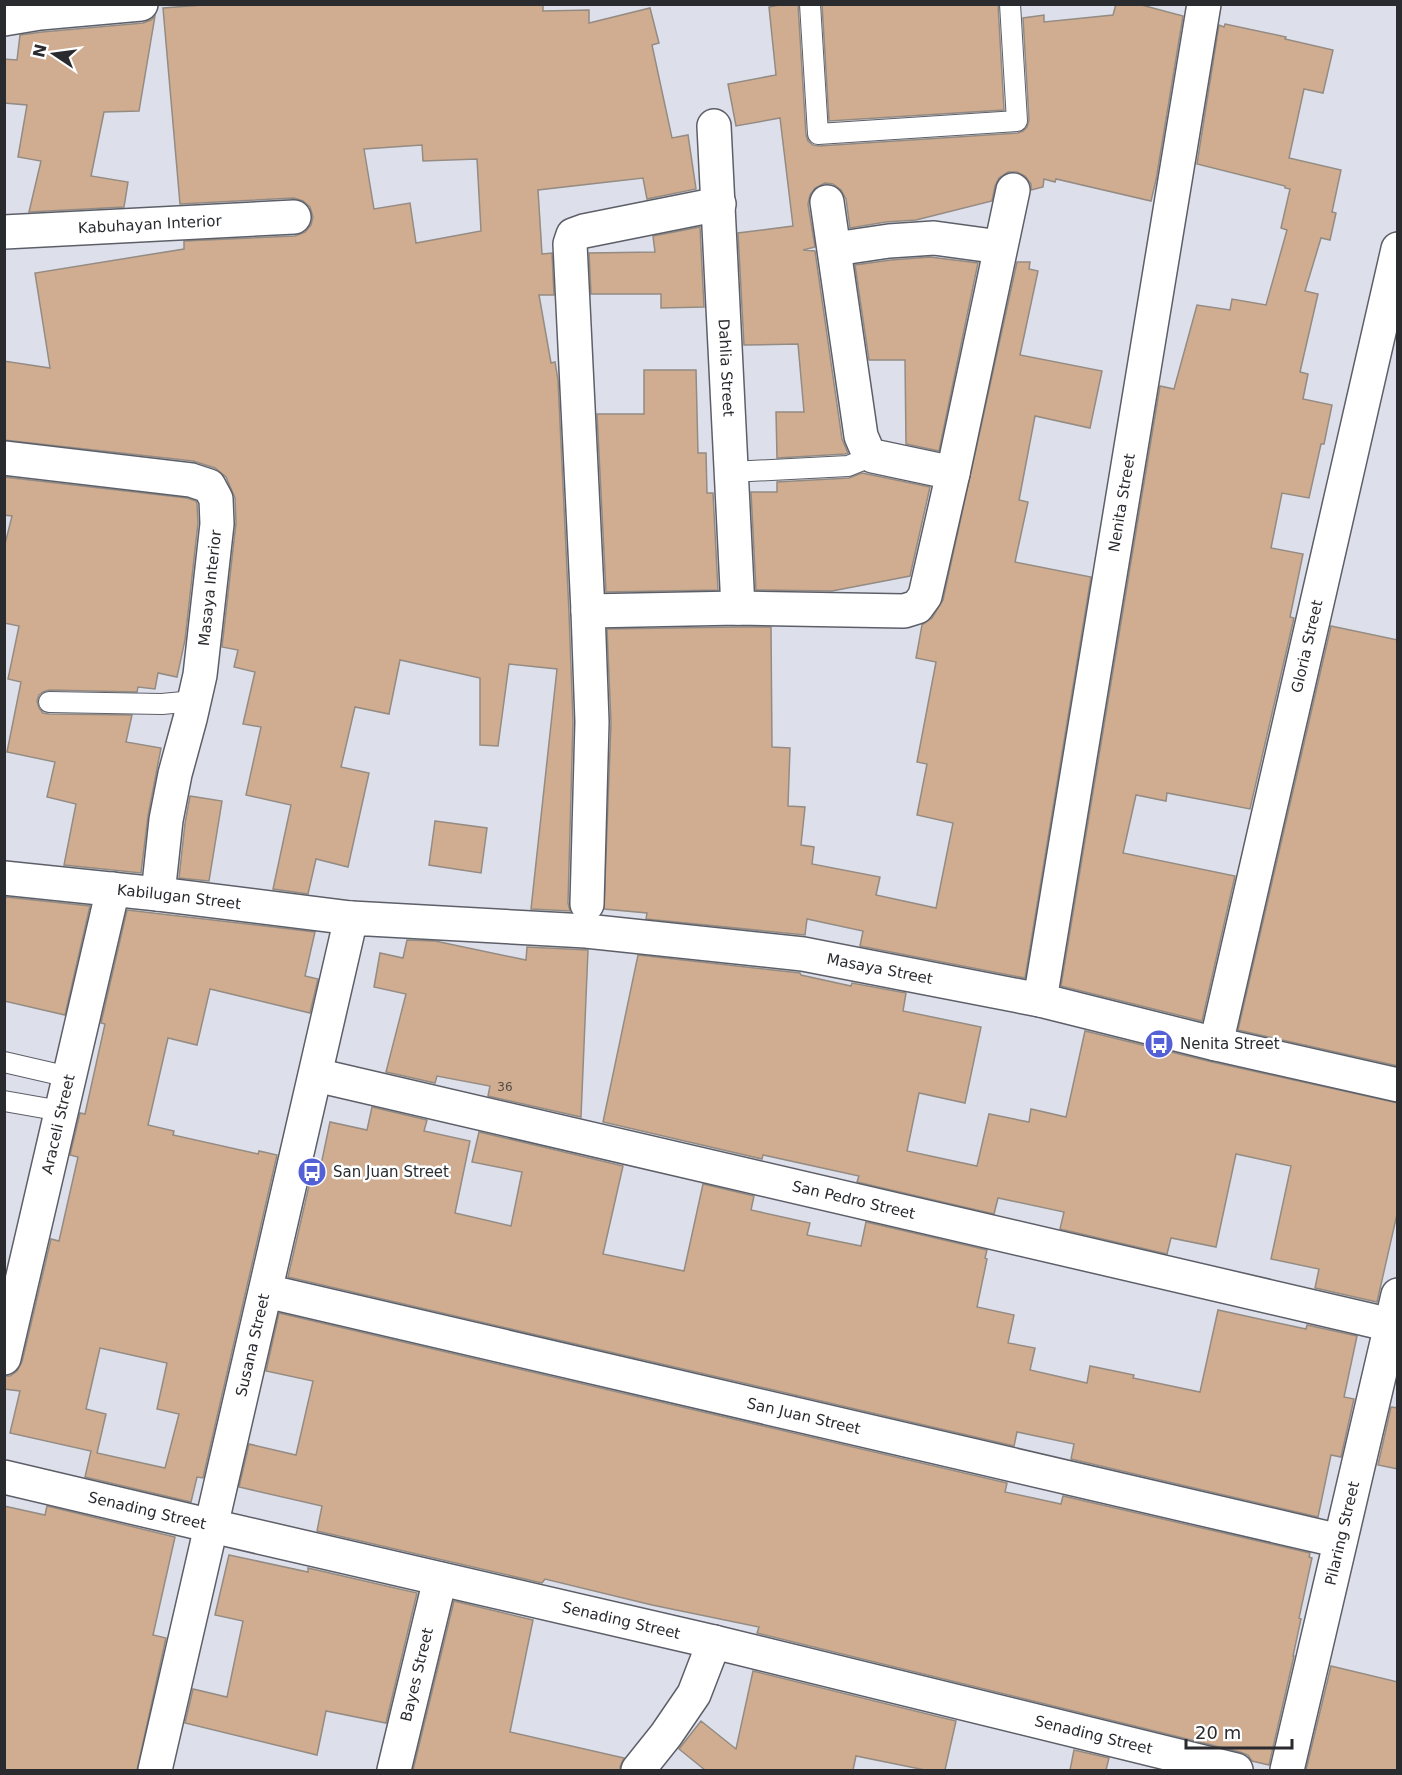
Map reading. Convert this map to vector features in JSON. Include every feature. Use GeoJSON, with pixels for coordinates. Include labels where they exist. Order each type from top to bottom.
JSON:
{"type":"FeatureCollection","features":[{"type":"Feature","properties":{"kind":"street"},"geometry":{"type":"LineString","coordinates":[[4,19],[40,13],[141,4]]}},
{"type":"Feature","properties":{"kind":"street","name":"Nenita Street"},"geometry":{"type":"LineString","coordinates":[[1040,1000],[1204,4]]}},
{"type":"Feature","properties":{"kind":"street","name":"Dahlia Street"},"geometry":{"type":"LineString","coordinates":[[714,126],[738,608]]}},
{"type":"Feature","properties":{"kind":"street"},"geometry":{"type":"LineString","coordinates":[[588,611],[738,608],[904,611],[917,607],[925,596],[1013,189]]}},
{"type":"Feature","properties":{"kind":"street"},"geometry":{"type":"LineString","coordinates":[[827,202],[861,436],[867,450],[873,456],[953,473]]}},
{"type":"Feature","properties":{"kind":"street"},"geometry":{"type":"LineString","coordinates":[[586,917],[592,722],[570,244],[573,235],[584,231],[719,204]]}},
{"type":"Feature","properties":{"kind":"street","name":"Kabuhayan Interior"},"geometry":{"type":"LineString","coordinates":[[4,232],[294,217]]}},
{"type":"Feature","properties":{"kind":"street"},"geometry":{"type":"LineString","coordinates":[[835,249],[890,241],[934,238],[1000,248]]}},
{"type":"Feature","properties":{"kind":"street","name":"Gloria Street"},"geometry":{"type":"LineString","coordinates":[[1216,1044],[1398,249]]}},
{"type":"Feature","properties":{"kind":"street","name":"Masaya Interior"},"geometry":{"type":"LineString","coordinates":[[4,458],[191,480],[209,486],[216,499],[217,524],[200,675],[166,820],[158,894]]}},
{"type":"Feature","properties":{"kind":"street","name":"Kabilugan Street"},"geometry":{"type":"LineString","coordinates":[[4,878],[351,918]]}},
{"type":"Feature","properties":{"kind":"street","name":"Araceli Street"},"geometry":{"type":"LineString","coordinates":[[4,1358],[113,889]]}},
{"type":"Feature","properties":{"kind":"street","name":"Masaya Street"},"geometry":{"type":"LineString","coordinates":[[351,918],[586,917],[802,954],[1040,1000],[1216,1044],[1398,1085]]}},
{"type":"Feature","properties":{"kind":"street","name":"Susana Street"},"geometry":{"type":"LineString","coordinates":[[155,1770],[351,918]]}},
{"type":"Feature","properties":{"kind":"street","name":"San Pedro Street"},"geometry":{"type":"LineString","coordinates":[[316,1075],[1394,1310]]}},
{"type":"Feature","properties":{"kind":"street","name":"San Juan Street"},"geometry":{"type":"LineString","coordinates":[[266,1292],[1340,1541]]}},
{"type":"Feature","properties":{"kind":"street","name":"Pilaring Street"},"geometry":{"type":"LineString","coordinates":[[1287,1770],[1394,1310]]}},
{"type":"Feature","properties":{"kind":"street","name":"Senading Street"},"geometry":{"type":"LineString","coordinates":[[4,1478],[714,1642],[1236,1770]]}},
{"type":"Feature","properties":{"kind":"street","name":"Bayes Street"},"geometry":{"type":"LineString","coordinates":[[394,1770],[440,1578]]}},
{"type":"Feature","properties":{"kind":"street"},"geometry":{"type":"LineString","coordinates":[[638,1770],[694,1694],[714,1642]]}},
{"type":"Feature","properties":{"kind":"lane"},"geometry":{"type":"LineString","coordinates":[[810,4],[818,135],[1017,121],[1010,4]]}},
{"type":"Feature","properties":{"kind":"lane"},"geometry":{"type":"LineString","coordinates":[[731,472],[848,466],[873,456]]}},
{"type":"Feature","properties":{"kind":"lane"},"geometry":{"type":"LineString","coordinates":[[49,702],[162,704],[194,700]]}},
{"type":"Feature","properties":{"kind":"lane"},"geometry":{"type":"LineString","coordinates":[[4,1062],[69,1077]]}},
{"type":"Feature","properties":{"kind":"lane"},"geometry":{"type":"LineString","coordinates":[[4,1101],[62,1111]]}},
{"type":"Feature","properties":{"kind":"building"},"geometry":{"type":"Polygon","coordinates":[[[216,4],[543,4],[543,11],[589,10],[589,23],[650,8],[659,43],[652,45],[672,138],[688,135],[696,189],[647,199],[643,178],[538,190],[542,254],[552,253],[554,295],[539,295],[551,363],[555,362],[558,380],[569,612],[573,722],[568,903],[570,911],[531,909],[557,669],[509,664],[498,746],[480,745],[480,678],[400,660],[389,714],[355,707],[341,767],[369,773],[348,867],[316,859],[308,894],[273,889],[291,805],[246,795],[261,727],[243,724],[255,672],[234,667],[238,650],[222,647],[236,523],[235,498],[226,477],[215,468],[193,461],[4,440],[4,361],[50,368],[35,273],[184,249],[184,241],[295,236],[305,232],[311,225],[313,217],[310,207],[294,198],[180,204],[163,8],[216,4]],[[422,145],[364,149],[374,209],[410,203],[416,243],[481,231],[477,159],[423,161],[422,145]]]}},
{"type":"Feature","properties":{"kind":"building"},"geometry":{"type":"Polygon","coordinates":[[[798,4],[806,135],[808,141],[819,146],[1018,133],[1027,127],[1029,120],[1023,18],[1044,15],[1044,22],[1113,15],[1116,4],[1138,4],[1183,16],[1151,201],[1056,179],[1055,182],[1044,179],[1043,187],[1031,190],[1031,184],[1025,176],[1017,172],[1008,172],[999,178],[992,201],[916,220],[850,228],[846,199],[841,190],[833,184],[825,183],[815,188],[808,204],[815,247],[803,250],[815,251],[842,439],[848,453],[845,454],[777,458],[776,412],[804,412],[798,344],[744,345],[738,233],[793,226],[780,118],[736,126],[728,84],[776,75],[769,7],[798,4]]]}},
{"type":"Feature","properties":{"kind":"building"},"geometry":{"type":"Polygon","coordinates":[[[822,4],[998,4],[1004,110],[829,121],[822,4]]]}},
{"type":"Feature","properties":{"kind":"building"},"geometry":{"type":"Polygon","coordinates":[[[155,16],[139,111],[104,112],[91,176],[128,182],[124,207],[29,212],[41,161],[18,157],[27,105],[4,103],[4,59],[17,60],[20,35],[143,23],[155,16]]]}},
{"type":"Feature","properties":{"kind":"building"},"geometry":{"type":"Polygon","coordinates":[[[1225,24],[1333,50],[1323,93],[1304,89],[1289,158],[1341,170],[1332,212],[1336,213],[1330,240],[1321,238],[1305,291],[1318,294],[1300,372],[1308,374],[1303,399],[1332,405],[1309,498],[1282,493],[1271,548],[1303,554],[1290,617],[1294,618],[1250,809],[1167,793],[1166,801],[1136,795],[1123,853],[1235,876],[1202,1021],[1061,986],[1160,386],[1174,389],[1197,305],[1230,310],[1232,299],[1266,305],[1287,230],[1281,228],[1290,189],[1197,164],[1219,25],[1224,27],[1225,24]]]}},
{"type":"Feature","properties":{"kind":"building"},"geometry":{"type":"Polygon","coordinates":[[[700,227],[704,307],[661,308],[661,294],[591,294],[589,253],[655,252],[653,236],[700,227]]]}},
{"type":"Feature","properties":{"kind":"building"},"geometry":{"type":"Polygon","coordinates":[[[930,257],[978,263],[939,451],[906,444],[905,360],[869,360],[855,265],[930,257]]]}},
{"type":"Feature","properties":{"kind":"building"},"geometry":{"type":"Polygon","coordinates":[[[1017,262],[1030,262],[1029,269],[1038,271],[1020,355],[1102,371],[1090,428],[1035,416],[1019,500],[1028,502],[1015,562],[1091,577],[1025,978],[860,946],[863,931],[807,919],[805,935],[646,919],[647,913],[604,909],[611,723],[607,629],[738,627],[771,627],[772,747],[790,748],[788,806],[805,807],[801,845],[814,847],[812,864],[880,877],[876,895],[936,908],[953,823],[917,815],[927,764],[917,762],[936,662],[916,658],[922,625],[932,618],[943,600],[1017,262]]]}},
{"type":"Feature","properties":{"kind":"building"},"geometry":{"type":"Polygon","coordinates":[[[644,370],[696,370],[698,453],[706,453],[707,493],[713,493],[718,590],[606,592],[597,414],[644,414],[644,370]]]}},
{"type":"Feature","properties":{"kind":"building"},"geometry":{"type":"Polygon","coordinates":[[[862,473],[930,487],[910,576],[832,591],[756,590],[751,492],[777,492],[777,482],[849,478],[862,473]]]}},
{"type":"Feature","properties":{"kind":"building"},"geometry":{"type":"Polygon","coordinates":[[[4,477],[187,498],[196,501],[198,523],[185,640],[177,677],[158,673],[155,689],[138,687],[137,692],[49,690],[39,695],[37,701],[43,713],[49,714],[132,715],[126,742],[161,748],[148,816],[141,873],[64,865],[76,804],[47,797],[55,762],[7,752],[21,682],[8,679],[19,626],[4,623],[4,548],[12,516],[4,515],[4,477]]]}},
{"type":"Feature","properties":{"kind":"building"},"geometry":{"type":"Polygon","coordinates":[[[1331,626],[1398,640],[1398,1066],[1238,1030],[1331,626]]]}},
{"type":"Feature","properties":{"kind":"building"},"geometry":{"type":"Polygon","coordinates":[[[190,796],[222,801],[209,881],[179,878],[190,796]]]}},
{"type":"Feature","properties":{"kind":"building"},"geometry":{"type":"Polygon","coordinates":[[[435,821],[487,828],[481,873],[429,865],[435,821]]]}},
{"type":"Feature","properties":{"kind":"building"},"geometry":{"type":"Polygon","coordinates":[[[6,897],[90,906],[65,1015],[4,1001],[4,903],[6,897]]]}},
{"type":"Feature","properties":{"kind":"building"},"geometry":{"type":"Polygon","coordinates":[[[127,910],[315,932],[305,976],[318,979],[310,1013],[210,989],[197,1045],[168,1038],[148,1125],[174,1131],[173,1135],[258,1154],[259,1151],[277,1155],[203,1478],[197,1477],[191,1502],[85,1477],[91,1451],[10,1433],[20,1391],[4,1389],[4,1376],[10,1376],[17,1371],[22,1362],[51,1239],[59,1241],[78,1157],[70,1155],[80,1113],[85,1114],[105,1024],[101,1023],[127,910]],[[100,1348],[86,1409],[106,1414],[97,1453],[165,1468],[179,1414],[157,1409],[167,1363],[100,1348]]]}},
{"type":"Feature","properties":{"kind":"building"},"geometry":{"type":"Polygon","coordinates":[[[407,940],[435,941],[526,960],[527,947],[588,950],[581,1117],[488,1096],[490,1086],[437,1076],[435,1083],[386,1072],[406,994],[374,987],[380,953],[403,958],[407,940]]]}},
{"type":"Feature","properties":{"kind":"building"},"geometry":{"type":"Polygon","coordinates":[[[638,955],[800,973],[851,986],[852,983],[906,993],[903,1011],[981,1027],[965,1103],[919,1093],[907,1151],[977,1166],[989,1114],[1029,1122],[1031,1109],[1066,1117],[1085,1031],[1398,1103],[1398,1210],[1377,1302],[1315,1288],[1319,1269],[1271,1259],[1291,1166],[1236,1154],[1216,1247],[1171,1238],[1167,1254],[1060,1229],[1064,1212],[998,1198],[994,1214],[857,1182],[859,1176],[763,1155],[762,1159],[603,1122],[638,955]]]}},
{"type":"Feature","properties":{"kind":"building"},"geometry":{"type":"Polygon","coordinates":[[[372,1107],[427,1120],[424,1131],[470,1141],[455,1213],[511,1226],[522,1172],[472,1162],[479,1132],[623,1166],[603,1254],[684,1271],[703,1184],[754,1196],[751,1210],[810,1223],[807,1235],[861,1246],[866,1222],[987,1250],[977,1307],[1014,1315],[1008,1343],[1035,1348],[1030,1370],[1087,1383],[1090,1366],[1200,1392],[1218,1310],[1306,1329],[1307,1325],[1357,1336],[1344,1397],[1354,1399],[1341,1457],[1331,1455],[1318,1517],[1071,1459],[1074,1444],[1017,1432],[1014,1446],[288,1277],[314,1164],[321,1165],[330,1122],[367,1130],[372,1107]]]}},
{"type":"Feature","properties":{"kind":"building"},"geometry":{"type":"Polygon","coordinates":[[[279,1313],[1007,1483],[1005,1492],[1061,1504],[1063,1496],[1310,1553],[1309,1557],[1312,1558],[1299,1618],[1301,1619],[1294,1656],[1269,1765],[1252,1761],[1248,1755],[1240,1752],[757,1633],[759,1627],[652,1605],[545,1579],[542,1583],[317,1531],[322,1506],[239,1487],[249,1444],[296,1455],[313,1381],[266,1371],[279,1313]]]}},
{"type":"Feature","properties":{"kind":"building"},"geometry":{"type":"Polygon","coordinates":[[[1391,1407],[1398,1408],[1398,1469],[1378,1465],[1391,1407]]]}},
{"type":"Feature","properties":{"kind":"building"},"geometry":{"type":"Polygon","coordinates":[[[4,1506],[45,1515],[47,1506],[175,1537],[153,1635],[166,1638],[137,1770],[4,1770],[4,1506]]]}},
{"type":"Feature","properties":{"kind":"building"},"geometry":{"type":"Polygon","coordinates":[[[229,1555],[308,1572],[308,1568],[417,1593],[386,1723],[326,1711],[317,1755],[185,1723],[193,1689],[227,1697],[243,1621],[215,1615],[229,1555]]]}},
{"type":"Feature","properties":{"kind":"building"},"geometry":{"type":"Polygon","coordinates":[[[454,1601],[533,1620],[510,1732],[624,1758],[620,1770],[413,1770],[454,1601]]]}},
{"type":"Feature","properties":{"kind":"building"},"geometry":{"type":"Polygon","coordinates":[[[1331,1666],[1398,1682],[1398,1770],[1306,1770],[1331,1666]]]}},
{"type":"Feature","properties":{"kind":"building"},"geometry":{"type":"Polygon","coordinates":[[[753,1671],[956,1721],[945,1770],[925,1770],[856,1756],[853,1770],[705,1770],[679,1749],[701,1721],[736,1749],[753,1671]]]}},
{"type":"Feature","properties":{"kind":"building"},"geometry":{"type":"Polygon","coordinates":[[[1074,1750],[1109,1758],[1106,1770],[1070,1770],[1074,1750]]]}},
{"type":"Feature","properties":{"kind":"place","name":"Nenita Street"},"geometry":{"type":"Point","coordinates":[1159,1044]}},
{"type":"Feature","properties":{"kind":"place","name":"San Juan Street"},"geometry":{"type":"Point","coordinates":[312,1172]}}]}
